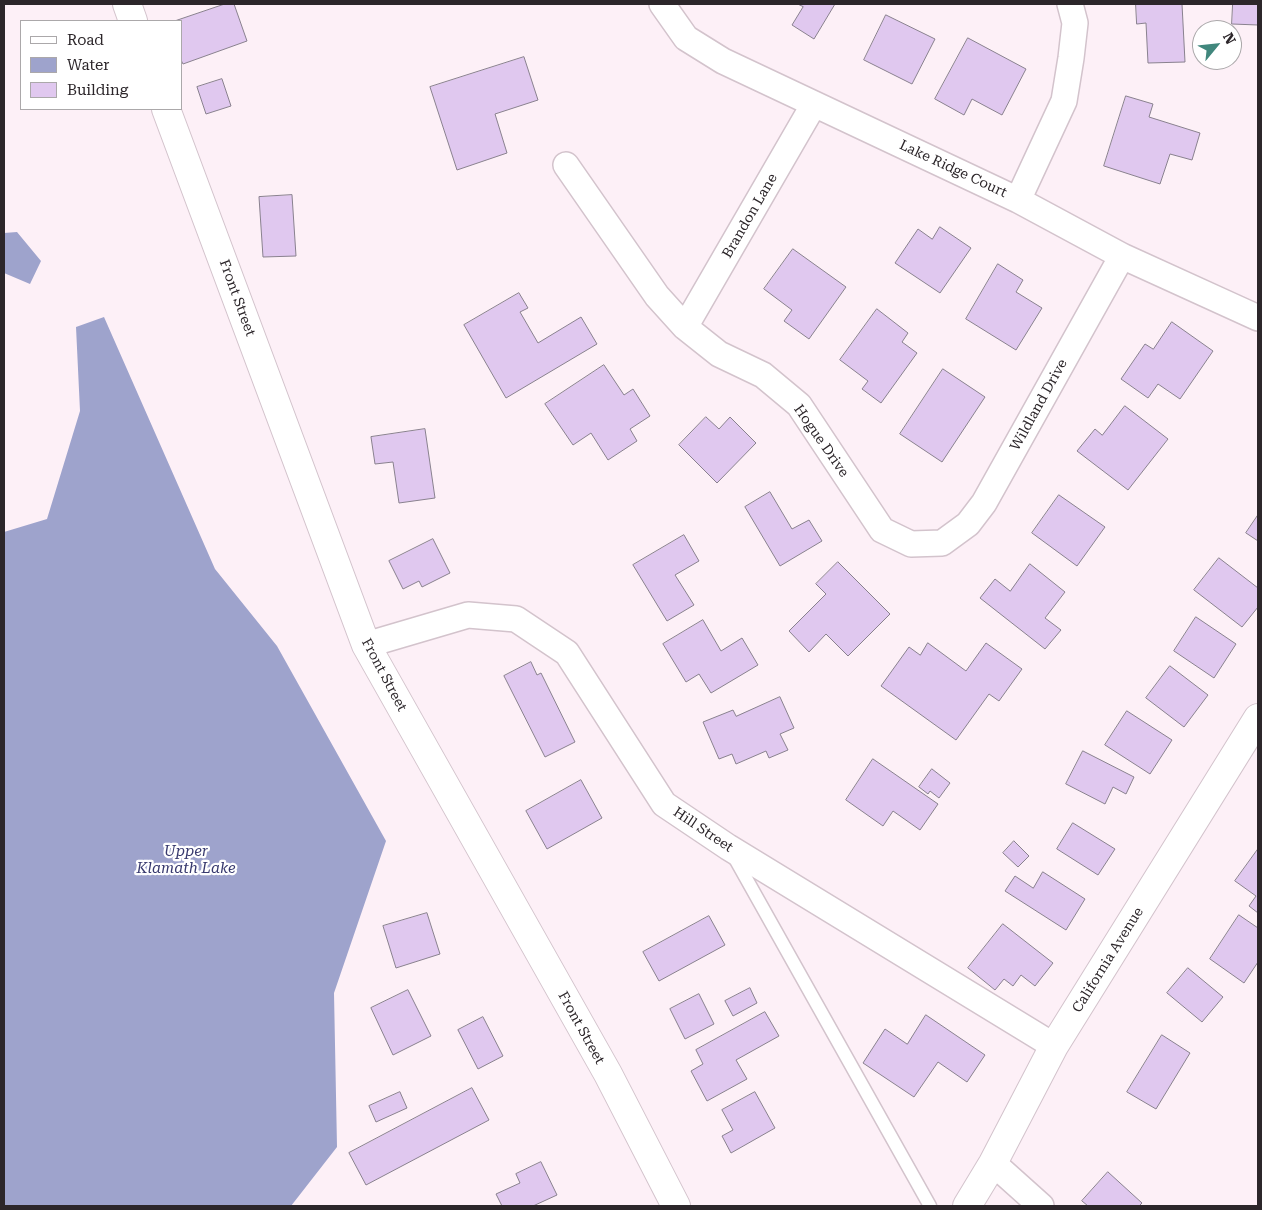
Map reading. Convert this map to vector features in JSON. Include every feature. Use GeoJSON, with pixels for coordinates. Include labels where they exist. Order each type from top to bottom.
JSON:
{"type":"FeatureCollection","features":[{"type":"Feature","properties":{"kind":"street"},"geometry":{"type":"LineString","coordinates":[[127,4],[134,20]]}},
{"type":"Feature","properties":{"kind":"street","name":"Lake Ridge Court"},"geometry":{"type":"LineString","coordinates":[[662,4],[686,38],[723,61],[1018,200],[1122,256],[1258,318]]}},
{"type":"Feature","properties":{"kind":"street"},"geometry":{"type":"LineString","coordinates":[[1018,200],[1064,101],[1072,58],[1074,23],[1070,4]]}},
{"type":"Feature","properties":{"kind":"street","name":"Brandon Lane"},"geometry":{"type":"LineString","coordinates":[[685,327],[814,104]]}},
{"type":"Feature","properties":{"kind":"street","name":"Front Street"},"geometry":{"type":"LineString","coordinates":[[166,110],[366,645],[608,1074],[676,1206]]}},
{"type":"Feature","properties":{"kind":"street","name":"Hogue Drive"},"geometry":{"type":"LineString","coordinates":[[566,165],[657,296],[685,327],[719,354],[763,376],[799,405],[882,530],[911,544],[942,543]]}},
{"type":"Feature","properties":{"kind":"street","name":"Wildland Drive"},"geometry":{"type":"LineString","coordinates":[[942,543],[968,524],[984,503],[1122,256]]}},
{"type":"Feature","properties":{"kind":"street","name":"Hill Street"},"geometry":{"type":"LineString","coordinates":[[366,645],[468,615],[516,619],[567,653],[664,804],[728,847],[1054,1046]]}},
{"type":"Feature","properties":{"kind":"street","name":"California Avenue"},"geometry":{"type":"LineString","coordinates":[[966,1206],[993,1163],[1054,1046],[1258,718]]}},
{"type":"Feature","properties":{"kind":"street"},"geometry":{"type":"LineString","coordinates":[[993,1163],[1041,1206]]}},
{"type":"Feature","properties":{"kind":"lane"},"geometry":{"type":"LineString","coordinates":[[728,847],[930,1206]]}},
{"type":"Feature","properties":{"kind":"water"},"geometry":{"type":"Polygon","coordinates":[[[17,232],[41,261],[30,284],[4,273],[4,233],[17,232]]]}},
{"type":"Feature","properties":{"kind":"water","name":"Upper Klamath Lake"},"geometry":{"type":"Polygon","coordinates":[[[104,317],[215,569],[277,646],[386,841],[334,993],[337,1147],[291,1206],[4,1206],[4,532],[47,519],[80,411],[76,327],[104,317]]]}},
{"type":"Feature","properties":{"kind":"building"},"geometry":{"type":"Polygon","coordinates":[[[225,4],[234,4],[247,41],[183,64],[182,20],[178,20],[225,4]]]}},
{"type":"Feature","properties":{"kind":"building"},"geometry":{"type":"Polygon","coordinates":[[[798,4],[835,4],[814,39],[792,25],[803,7],[798,4]]]}},
{"type":"Feature","properties":{"kind":"building"},"geometry":{"type":"Polygon","coordinates":[[[1136,4],[1182,4],[1185,62],[1148,63],[1146,23],[1137,24],[1136,4]]]}},
{"type":"Feature","properties":{"kind":"building"},"geometry":{"type":"Polygon","coordinates":[[[1233,4],[1258,4],[1258,25],[1242,24],[1242,20],[1232,20],[1233,4]]]}},
{"type":"Feature","properties":{"kind":"building"},"geometry":{"type":"Polygon","coordinates":[[[886,15],[935,39],[912,84],[864,60],[886,15]]]}},
{"type":"Feature","properties":{"kind":"building"},"geometry":{"type":"Polygon","coordinates":[[[968,38],[1026,69],[1002,115],[972,99],[964,115],[935,99],[968,38]]]}},
{"type":"Feature","properties":{"kind":"building"},"geometry":{"type":"Polygon","coordinates":[[[524,57],[538,100],[495,114],[507,153],[457,170],[430,87],[524,57]]]}},
{"type":"Feature","properties":{"kind":"building"},"geometry":{"type":"Polygon","coordinates":[[[222,79],[231,106],[206,114],[197,87],[222,79]]]}},
{"type":"Feature","properties":{"kind":"building"},"geometry":{"type":"Polygon","coordinates":[[[1126,96],[1153,104],[1149,117],[1200,133],[1192,160],[1170,154],[1160,184],[1104,166],[1126,96]]]}},
{"type":"Feature","properties":{"kind":"building"},"geometry":{"type":"Polygon","coordinates":[[[292,195],[296,256],[263,257],[259,197],[292,195]]]}},
{"type":"Feature","properties":{"kind":"building"},"geometry":{"type":"Polygon","coordinates":[[[940,227],[971,248],[940,293],[895,263],[918,229],[932,239],[940,227]]]}},
{"type":"Feature","properties":{"kind":"building"},"geometry":{"type":"Polygon","coordinates":[[[793,249],[846,287],[809,339],[784,321],[792,310],[764,289],[793,249]]]}},
{"type":"Feature","properties":{"kind":"building"},"geometry":{"type":"Polygon","coordinates":[[[998,264],[1023,280],[1016,292],[1042,308],[1016,350],[966,319],[998,264]]]}},
{"type":"Feature","properties":{"kind":"building"},"geometry":{"type":"Polygon","coordinates":[[[519,293],[528,308],[520,312],[538,343],[581,317],[597,344],[506,398],[464,325],[519,293]]]}},
{"type":"Feature","properties":{"kind":"building"},"geometry":{"type":"Polygon","coordinates":[[[877,309],[908,333],[902,342],[917,353],[881,403],[862,389],[868,381],[840,360],[877,309]]]}},
{"type":"Feature","properties":{"kind":"building"},"geometry":{"type":"Polygon","coordinates":[[[1172,322],[1213,351],[1180,399],[1158,384],[1148,398],[1121,379],[1145,344],[1153,349],[1172,322]]]}},
{"type":"Feature","properties":{"kind":"building"},"geometry":{"type":"Polygon","coordinates":[[[604,365],[624,395],[633,389],[650,416],[630,429],[637,441],[608,460],[591,433],[573,445],[545,404],[604,365]]]}},
{"type":"Feature","properties":{"kind":"building"},"geometry":{"type":"Polygon","coordinates":[[[943,369],[985,397],[942,462],[900,434],[943,369]]]}},
{"type":"Feature","properties":{"kind":"building"},"geometry":{"type":"Polygon","coordinates":[[[1125,406],[1168,439],[1128,490],[1077,451],[1095,429],[1102,435],[1125,406]]]}},
{"type":"Feature","properties":{"kind":"building"},"geometry":{"type":"Polygon","coordinates":[[[706,417],[719,429],[730,417],[756,443],[717,483],[679,445],[706,417]]]}},
{"type":"Feature","properties":{"kind":"building"},"geometry":{"type":"Polygon","coordinates":[[[425,429],[435,498],[399,503],[393,462],[375,464],[371,437],[425,429]]]}},
{"type":"Feature","properties":{"kind":"building"},"geometry":{"type":"Polygon","coordinates":[[[770,492],[792,529],[809,520],[822,541],[780,566],[745,507],[770,492]]]}},
{"type":"Feature","properties":{"kind":"building"},"geometry":{"type":"Polygon","coordinates":[[[1059,495],[1105,527],[1077,566],[1032,533],[1059,495]]]}},
{"type":"Feature","properties":{"kind":"building"},"geometry":{"type":"Polygon","coordinates":[[[1258,515],[1258,541],[1246,533],[1258,515]]]}},
{"type":"Feature","properties":{"kind":"building"},"geometry":{"type":"Polygon","coordinates":[[[684,535],[699,561],[675,575],[694,605],[667,621],[633,565],[684,535]]]}},
{"type":"Feature","properties":{"kind":"building"},"geometry":{"type":"Polygon","coordinates":[[[433,539],[450,573],[422,587],[419,581],[403,589],[389,561],[433,539]]]}},
{"type":"Feature","properties":{"kind":"building"},"geometry":{"type":"Polygon","coordinates":[[[1219,558],[1258,588],[1258,607],[1242,627],[1194,590],[1219,558]]]}},
{"type":"Feature","properties":{"kind":"building"},"geometry":{"type":"Polygon","coordinates":[[[838,562],[890,614],[848,656],[826,634],[809,652],[789,631],[826,594],[816,584],[838,562]]]}},
{"type":"Feature","properties":{"kind":"building"},"geometry":{"type":"Polygon","coordinates":[[[1030,564],[1065,592],[1045,618],[1061,630],[1045,649],[980,598],[995,579],[1010,591],[1030,564]]]}},
{"type":"Feature","properties":{"kind":"building"},"geometry":{"type":"Polygon","coordinates":[[[1196,617],[1236,644],[1214,678],[1174,651],[1196,617]]]}},
{"type":"Feature","properties":{"kind":"building"},"geometry":{"type":"Polygon","coordinates":[[[703,620],[721,651],[742,638],[758,665],[711,693],[699,674],[686,682],[663,644],[703,620]]]}},
{"type":"Feature","properties":{"kind":"building"},"geometry":{"type":"Polygon","coordinates":[[[928,643],[966,671],[986,643],[1022,669],[999,701],[989,694],[956,740],[881,686],[909,647],[920,655],[928,643]]]}},
{"type":"Feature","properties":{"kind":"building"},"geometry":{"type":"Polygon","coordinates":[[[531,662],[537,675],[541,673],[575,742],[545,757],[504,676],[531,662]]]}},
{"type":"Feature","properties":{"kind":"building"},"geometry":{"type":"Polygon","coordinates":[[[1170,666],[1208,695],[1184,727],[1146,698],[1170,666]]]}},
{"type":"Feature","properties":{"kind":"building"},"geometry":{"type":"Polygon","coordinates":[[[780,697],[794,728],[780,734],[788,750],[769,758],[766,751],[736,764],[732,754],[719,759],[703,722],[733,710],[736,716],[780,697]]]}},
{"type":"Feature","properties":{"kind":"building"},"geometry":{"type":"Polygon","coordinates":[[[1127,711],[1172,740],[1150,774],[1105,745],[1127,711]]]}},
{"type":"Feature","properties":{"kind":"building"},"geometry":{"type":"Polygon","coordinates":[[[1083,751],[1134,777],[1126,794],[1113,787],[1105,804],[1066,784],[1083,751]]]}},
{"type":"Feature","properties":{"kind":"building"},"geometry":{"type":"Polygon","coordinates":[[[873,759],[938,804],[920,830],[893,811],[883,826],[846,800],[873,759]]]}},
{"type":"Feature","properties":{"kind":"building"},"geometry":{"type":"Polygon","coordinates":[[[932,769],[950,783],[939,798],[930,791],[928,794],[919,787],[932,769]]]}},
{"type":"Feature","properties":{"kind":"building"},"geometry":{"type":"Polygon","coordinates":[[[581,780],[602,818],[547,849],[526,811],[581,780]]]}},
{"type":"Feature","properties":{"kind":"building"},"geometry":{"type":"Polygon","coordinates":[[[1073,823],[1115,849],[1098,875],[1057,849],[1073,823]]]}},
{"type":"Feature","properties":{"kind":"building"},"geometry":{"type":"Polygon","coordinates":[[[1014,841],[1029,856],[1018,867],[1003,853],[1014,841]]]}},
{"type":"Feature","properties":{"kind":"building"},"geometry":{"type":"Polygon","coordinates":[[[1258,849],[1258,913],[1249,906],[1256,896],[1235,881],[1258,849]]]}},
{"type":"Feature","properties":{"kind":"building"},"geometry":{"type":"Polygon","coordinates":[[[1043,872],[1085,899],[1066,930],[1005,891],[1015,876],[1033,888],[1043,872]]]}},
{"type":"Feature","properties":{"kind":"building"},"geometry":{"type":"Polygon","coordinates":[[[427,913],[440,954],[396,968],[383,926],[427,913]]]}},
{"type":"Feature","properties":{"kind":"building"},"geometry":{"type":"Polygon","coordinates":[[[1239,915],[1258,928],[1258,962],[1244,983],[1210,959],[1239,915]]]}},
{"type":"Feature","properties":{"kind":"building"},"geometry":{"type":"Polygon","coordinates":[[[709,916],[725,945],[659,981],[643,952],[709,916]]]}},
{"type":"Feature","properties":{"kind":"building"},"geometry":{"type":"Polygon","coordinates":[[[1003,924],[1053,963],[1035,986],[1021,975],[1013,986],[1004,979],[995,990],[968,968],[1003,924]]]}},
{"type":"Feature","properties":{"kind":"building"},"geometry":{"type":"Polygon","coordinates":[[[1188,968],[1223,997],[1202,1022],[1167,993],[1188,968]]]}},
{"type":"Feature","properties":{"kind":"building"},"geometry":{"type":"Polygon","coordinates":[[[750,988],[757,1003],[733,1016],[725,1001],[750,988]]]}},
{"type":"Feature","properties":{"kind":"building"},"geometry":{"type":"Polygon","coordinates":[[[408,990],[431,1036],[393,1055],[371,1008],[408,990]]]}},
{"type":"Feature","properties":{"kind":"building"},"geometry":{"type":"Polygon","coordinates":[[[699,994],[714,1024],[685,1039],[670,1009],[699,994]]]}},
{"type":"Feature","properties":{"kind":"building"},"geometry":{"type":"Polygon","coordinates":[[[765,1012],[779,1036],[736,1060],[747,1079],[707,1101],[691,1071],[703,1064],[696,1050],[765,1012]]]}},
{"type":"Feature","properties":{"kind":"building"},"geometry":{"type":"Polygon","coordinates":[[[926,1015],[985,1055],[967,1082],[938,1062],[914,1097],[863,1063],[885,1029],[907,1044],[926,1015]]]}},
{"type":"Feature","properties":{"kind":"building"},"geometry":{"type":"Polygon","coordinates":[[[483,1017],[503,1056],[478,1069],[458,1030],[483,1017]]]}},
{"type":"Feature","properties":{"kind":"building"},"geometry":{"type":"Polygon","coordinates":[[[1162,1035],[1190,1053],[1156,1109],[1127,1092],[1162,1035]]]}},
{"type":"Feature","properties":{"kind":"building"},"geometry":{"type":"Polygon","coordinates":[[[472,1088],[489,1120],[366,1185],[349,1153],[472,1088]]]}},
{"type":"Feature","properties":{"kind":"building"},"geometry":{"type":"Polygon","coordinates":[[[400,1092],[407,1108],[376,1122],[369,1106],[400,1092]]]}},
{"type":"Feature","properties":{"kind":"building"},"geometry":{"type":"Polygon","coordinates":[[[755,1092],[775,1128],[731,1153],[722,1136],[733,1130],[722,1110],[755,1092]]]}},
{"type":"Feature","properties":{"kind":"building"},"geometry":{"type":"Polygon","coordinates":[[[541,1162],[557,1195],[533,1206],[502,1206],[496,1194],[520,1183],[516,1174],[541,1162]]]}},
{"type":"Feature","properties":{"kind":"building"},"geometry":{"type":"Polygon","coordinates":[[[1108,1172],[1142,1203],[1139,1206],[1088,1206],[1082,1201],[1108,1172]]]}}]}
